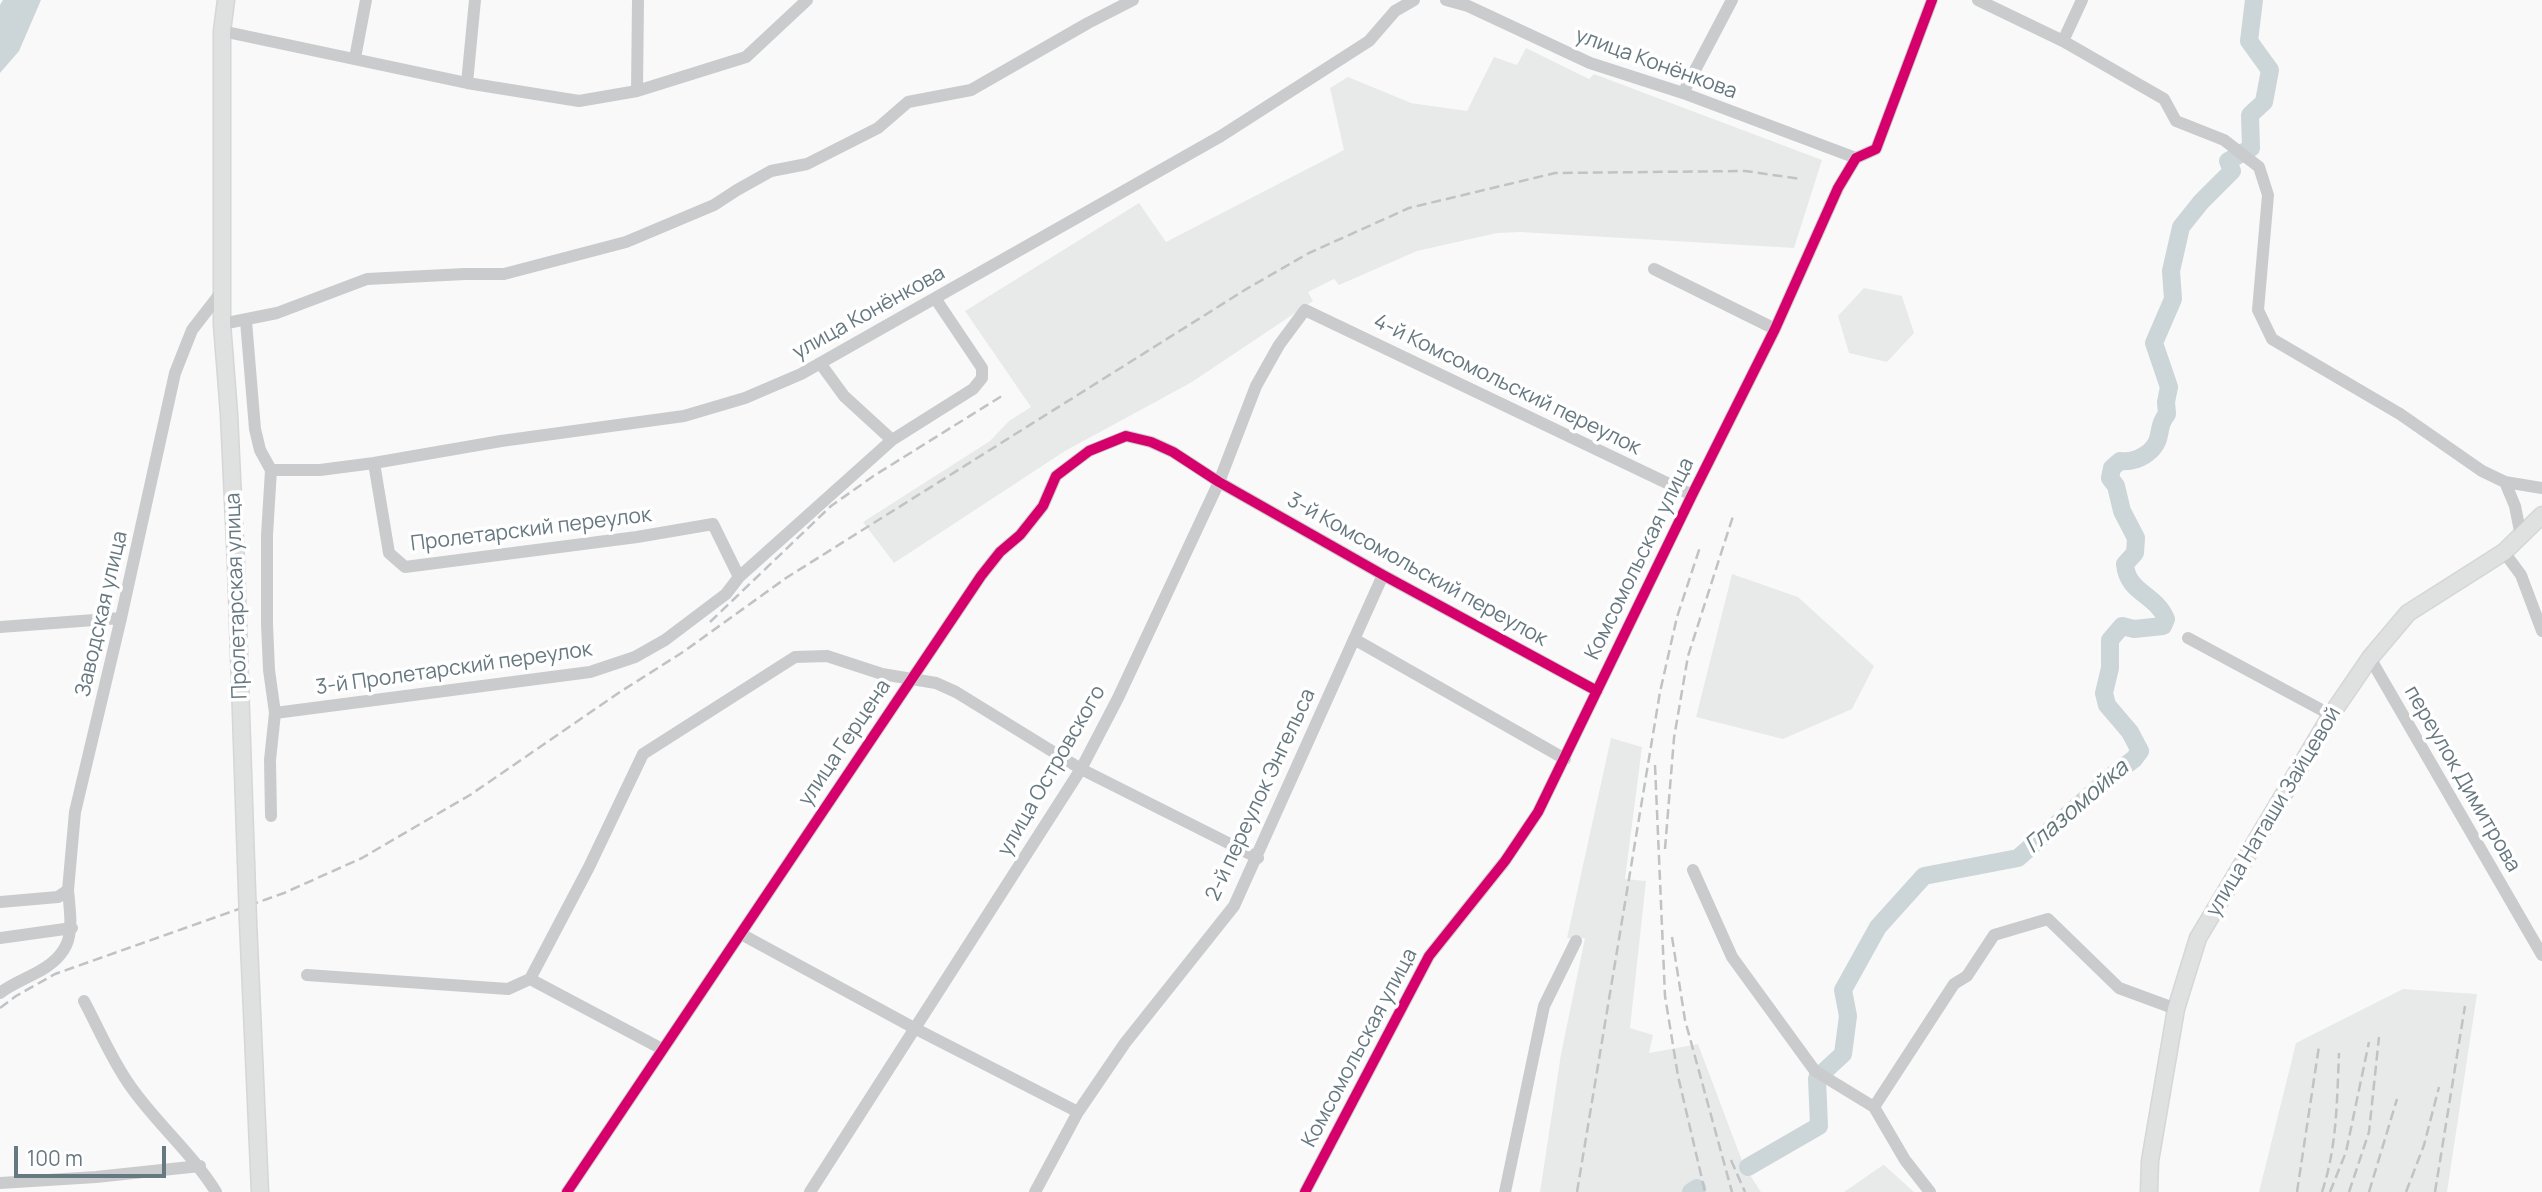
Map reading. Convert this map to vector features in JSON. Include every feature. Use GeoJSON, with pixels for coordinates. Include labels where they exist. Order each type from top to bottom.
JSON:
{"type":"FeatureCollection","features":[{"type":"Feature","properties":{"kind":"main road","name":"Пролетарская улица"},"geometry":{"type":"LineString","coordinates":[[226,0],[222,31],[222,324],[236,564],[260,1192]]}},
{"type":"Feature","properties":{"kind":"main road","name":"улица Наташи Зайцевой"},"geometry":{"type":"LineString","coordinates":[[2149,1192],[2150,1161],[2176,1009],[2199,938],[2331,715],[2370,659],[2408,613],[2504,552],[2542,515]]}},
{"type":"Feature","properties":{"kind":"street"},"geometry":{"type":"LineString","coordinates":[[355,58],[366,0]]}},
{"type":"Feature","properties":{"kind":"street"},"geometry":{"type":"LineString","coordinates":[[467,83],[475,0]]}},
{"type":"Feature","properties":{"kind":"street"},"geometry":{"type":"LineString","coordinates":[[637,91],[638,0]]}},
{"type":"Feature","properties":{"kind":"street"},"geometry":{"type":"LineString","coordinates":[[222,31],[467,83],[579,100],[637,91],[746,57],[807,0]]}},
{"type":"Feature","properties":{"kind":"street"},"geometry":{"type":"LineString","coordinates":[[222,324],[277,313],[367,279],[504,274],[626,242],[714,205],[771,171],[807,164],[878,128],[908,102],[971,90],[1133,0]]}},
{"type":"Feature","properties":{"kind":"street","name":"улица Конёнкова"},"geometry":{"type":"LineString","coordinates":[[271,470],[320,470],[500,441],[684,416],[744,398],[801,374],[1221,136],[1369,41],[1395,11],[1414,0]]}},
{"type":"Feature","properties":{"kind":"street","name":"улица Конёнкова"},"geometry":{"type":"LineString","coordinates":[[1446,0],[1468,6],[1590,63],[1683,93],[1856,158]]}},
{"type":"Feature","properties":{"kind":"street"},"geometry":{"type":"LineString","coordinates":[[1683,93],[1732,0]]}},
{"type":"Feature","properties":{"kind":"street","name":"Комсомольская улица"},"geometry":{"type":"LineString","coordinates":[[1305,1192],[1429,956],[1505,861],[1538,812],[1775,329],[1838,188],[1856,158],[1876,149],[1932,0]]}},
{"type":"Feature","properties":{"kind":"street"},"geometry":{"type":"LineString","coordinates":[[1978,0],[2063,41],[2164,99],[2176,121],[2224,140],[2259,167],[2268,195],[2258,310],[2272,339],[2400,414],[2482,471],[2505,482],[2542,488]]}},
{"type":"Feature","properties":{"kind":"street"},"geometry":{"type":"LineString","coordinates":[[2063,41],[2081,0]]}},
{"type":"Feature","properties":{"kind":"street"},"geometry":{"type":"LineString","coordinates":[[1654,270],[1775,329]]}},
{"type":"Feature","properties":{"kind":"street","name":"Заводская улица"},"geometry":{"type":"LineString","coordinates":[[72,928],[68,890],[75,812],[175,373],[192,330],[223,290]]}},
{"type":"Feature","properties":{"kind":"street","name":"3-й Пролетарский переулок"},"geometry":{"type":"LineString","coordinates":[[275,713],[590,672],[635,657],[665,640],[726,594],[738,577],[892,440],[973,389],[982,378],[982,368],[935,298]]}},
{"type":"Feature","properties":{"kind":"street","name":"улица Островского"},"geometry":{"type":"LineString","coordinates":[[810,1192],[1080,769],[1118,698],[1219,482],[1256,386],[1279,345],[1306,310]]}},
{"type":"Feature","properties":{"kind":"street","name":"4-й Комсомольский переулок"},"geometry":{"type":"LineString","coordinates":[[1306,310],[1692,495]]}},
{"type":"Feature","properties":{"kind":"street","name":"Пролетарская улица"},"geometry":{"type":"LineString","coordinates":[[246,321],[255,429],[260,450],[271,470],[267,535],[267,624],[275,713],[270,760],[271,817]]}},
{"type":"Feature","properties":{"kind":"street"},"geometry":{"type":"LineString","coordinates":[[820,363],[844,396],[892,440]]}},
{"type":"Feature","properties":{"kind":"street","name":"улица Герцена"},"geometry":{"type":"LineString","coordinates":[[567,1192],[981,576],[1043,506],[1056,475],[1089,451],[1126,436],[1151,442],[1173,452],[1219,482]]}},
{"type":"Feature","properties":{"kind":"street","name":"Пролетарский переулок"},"geometry":{"type":"LineString","coordinates":[[373,463],[389,553],[405,567],[637,537],[713,524],[738,577]]}},
{"type":"Feature","properties":{"kind":"street","name":"3-й Комсомольский переулок"},"geometry":{"type":"LineString","coordinates":[[1219,482],[1597,691]]}},
{"type":"Feature","properties":{"kind":"street"},"geometry":{"type":"LineString","coordinates":[[2505,482],[2515,506],[2521,536]]}},
{"type":"Feature","properties":{"kind":"street"},"geometry":{"type":"LineString","coordinates":[[2504,552],[2521,575],[2542,631]]}},
{"type":"Feature","properties":{"kind":"street","name":"2-й переулок Энгельса"},"geometry":{"type":"LineString","coordinates":[[1035,1192],[1078,1112],[1125,1042],[1234,906],[1258,858],[1383,575]]}},
{"type":"Feature","properties":{"kind":"street"},"geometry":{"type":"LineString","coordinates":[[0,627],[121,618]]}},
{"type":"Feature","properties":{"kind":"street"},"geometry":{"type":"LineString","coordinates":[[2188,638],[2331,715]]}},
{"type":"Feature","properties":{"kind":"street"},"geometry":{"type":"LineString","coordinates":[[1354,639],[1565,760]]}},
{"type":"Feature","properties":{"kind":"street"},"geometry":{"type":"LineString","coordinates":[[306,975],[508,989],[530,979],[589,867],[643,754],[794,657],[827,656],[882,674],[936,683],[956,692],[1080,769],[1258,858]]}},
{"type":"Feature","properties":{"kind":"street","name":"переулок Димитрова"},"geometry":{"type":"LineString","coordinates":[[2370,659],[2542,955]]}},
{"type":"Feature","properties":{"kind":"street"},"geometry":{"type":"LineString","coordinates":[[1693,870],[1732,957],[1815,1071],[1874,1107],[1905,1160],[1930,1192]]}},
{"type":"Feature","properties":{"kind":"street"},"geometry":{"type":"LineString","coordinates":[[0,902],[58,897],[68,890]]}},
{"type":"Feature","properties":{"kind":"street"},"geometry":{"type":"LineString","coordinates":[[1874,1107],[1954,984],[1967,976],[1994,935],[2048,919],[2119,988],[2176,1009]]}},
{"type":"Feature","properties":{"kind":"street"},"geometry":{"type":"LineString","coordinates":[[0,938],[72,928],[62,953],[46,968],[0,993]]}},
{"type":"Feature","properties":{"kind":"street"},"geometry":{"type":"LineString","coordinates":[[741,934],[916,1029],[1078,1112]]}},
{"type":"Feature","properties":{"kind":"street"},"geometry":{"type":"LineString","coordinates":[[1505,1192],[1544,1006],[1576,941]]}},
{"type":"Feature","properties":{"kind":"street"},"geometry":{"type":"LineString","coordinates":[[530,979],[663,1049]]}},
{"type":"Feature","properties":{"kind":"street"},"geometry":{"type":"LineString","coordinates":[[85,1001],[129,1084],[161,1127],[200,1166],[216,1192]]}},
{"type":"Feature","properties":{"kind":"street"},"geometry":{"type":"LineString","coordinates":[[0,1183],[96,1177],[200,1166]]}},
{"type":"Feature","properties":{"kind":"shaded area"},"geometry":{"type":"Polygon","coordinates":[[[3,0],[41,0],[19,51],[0,73],[0,5],[3,0]]]}},
{"type":"Feature","properties":{"kind":"shaded area"},"geometry":{"type":"Polygon","coordinates":[[[1526,48],[1589,79],[1594,74],[1822,160],[1794,248],[1520,232],[1497,233],[1417,251],[1339,285],[1334,279],[1308,292],[1313,301],[1192,382],[1065,451],[894,563],[863,522],[990,441],[1009,421],[1031,407],[965,311],[1139,203],[1166,242],[1344,150],[1330,88],[1348,77],[1411,103],[1467,111],[1494,57],[1517,65],[1526,48]]]}},
{"type":"Feature","properties":{"kind":"shaded area"},"geometry":{"type":"Polygon","coordinates":[[[1864,288],[1902,296],[1914,333],[1887,362],[1849,353],[1838,316],[1864,288]]]}},
{"type":"Feature","properties":{"kind":"shaded area"},"geometry":{"type":"Polygon","coordinates":[[[1732,574],[1798,597],[1874,666],[1852,709],[1783,739],[1696,717],[1732,574]]]}},
{"type":"Feature","properties":{"kind":"shaded area"},"geometry":{"type":"Polygon","coordinates":[[[1611,738],[1642,747],[1625,879],[1646,881],[1630,1028],[1653,1035],[1649,1053],[1698,1044],[1744,1166],[1761,1192],[1540,1192],[1561,1054],[1585,938],[1567,938],[1611,738]]]}},
{"type":"Feature","properties":{"kind":"shaded area"},"geometry":{"type":"Polygon","coordinates":[[[2403,989],[2477,994],[2447,1192],[2259,1192],[2296,1043],[2403,989]]]}},
{"type":"Feature","properties":{"kind":"shaded area"},"geometry":{"type":"Polygon","coordinates":[[[1883,1165],[1914,1192],[1844,1192],[1883,1165]]]}},
{"type":"Feature","properties":{"kind":"waterway","name":"Глазомойка"},"geometry":{"type":"LineString","coordinates":[[1748,1167],[1819,1126],[1817,1078],[1843,1054],[1848,1016],[1843,990],[1878,927],[1924,876],[2018,858],[2140,751],[2130,732],[2107,705],[2104,693],[2110,668],[2110,640],[2122,626],[2134,629],[2163,626],[2166,619],[2156,604],[2136,588],[2127,574],[2125,564],[2135,553],[2136,538],[2122,511],[2116,486],[2110,478],[2112,468],[2120,461],[2139,458],[2154,447],[2167,414],[2169,387],[2154,343],[2173,299],[2171,271],[2181,227],[2232,171],[2228,161],[2251,148],[2250,115],[2264,102],[2270,70],[2249,41],[2254,0]]}},
{"type":"Feature","properties":{"kind":"waterway","name":"Глазомойка"},"geometry":{"type":"LineString","coordinates":[[1691,1192],[1697,1188]]}},
{"type":"Feature","properties":{"kind":"railway"},"geometry":{"type":"LineString","coordinates":[[0,1008],[55,974],[284,893],[362,858],[470,795],[683,652],[786,578],[1248,288],[1309,253],[1409,208],[1555,173],[1745,171],[1801,179]]}},
{"type":"Feature","properties":{"kind":"railway"},"geometry":{"type":"LineString","coordinates":[[710,622],[831,506],[875,475],[1005,394]]}},
{"type":"Feature","properties":{"kind":"railway"},"geometry":{"type":"LineString","coordinates":[[1665,849],[1674,738],[1688,656],[1734,513]]}},
{"type":"Feature","properties":{"kind":"railway"},"geometry":{"type":"LineString","coordinates":[[1577,1192],[1660,692],[1677,617],[1700,547]]}},
{"type":"Feature","properties":{"kind":"railway"},"geometry":{"type":"LineString","coordinates":[[1655,765],[1665,996],[1678,1076],[1705,1192]]}},
{"type":"Feature","properties":{"kind":"railway"},"geometry":{"type":"LineString","coordinates":[[1672,937],[1685,1020],[1732,1192]]}},
{"type":"Feature","properties":{"kind":"railway"},"geometry":{"type":"LineString","coordinates":[[2435,1192],[2465,1006]]}},
{"type":"Feature","properties":{"kind":"railway"},"geometry":{"type":"LineString","coordinates":[[2349,1192],[2369,1132],[2379,1037]]}},
{"type":"Feature","properties":{"kind":"railway"},"geometry":{"type":"LineString","coordinates":[[2330,1192],[2346,1152],[2369,1042]]}},
{"type":"Feature","properties":{"kind":"railway"},"geometry":{"type":"LineString","coordinates":[[2297,1192],[2319,1046]]}},
{"type":"Feature","properties":{"kind":"railway"},"geometry":{"type":"LineString","coordinates":[[2322,1192],[2333,1141],[2339,1053]]}},
{"type":"Feature","properties":{"kind":"railway"},"geometry":{"type":"LineString","coordinates":[[2406,1192],[2424,1145],[2439,1087]]}},
{"type":"Feature","properties":{"kind":"railway"},"geometry":{"type":"LineString","coordinates":[[2369,1192],[2397,1099]]}},
{"type":"Feature","properties":{"kind":"railway"},"geometry":{"type":"LineString","coordinates":[[1731,1160],[1745,1192]]}},
{"type":"Feature","properties":{"kind":"cycle path"},"geometry":{"type":"LineString","coordinates":[[1305,1192],[1429,956],[1505,861],[1538,812],[1775,329],[1838,188],[1856,158],[1876,149],[1932,0]]}},
{"type":"Feature","properties":{"kind":"cycle path"},"geometry":{"type":"LineString","coordinates":[[567,1192],[981,576],[1043,506],[1056,476],[1089,451],[1126,436],[1151,442],[1173,452],[1219,482],[1383,575],[1597,691]]}}]}
